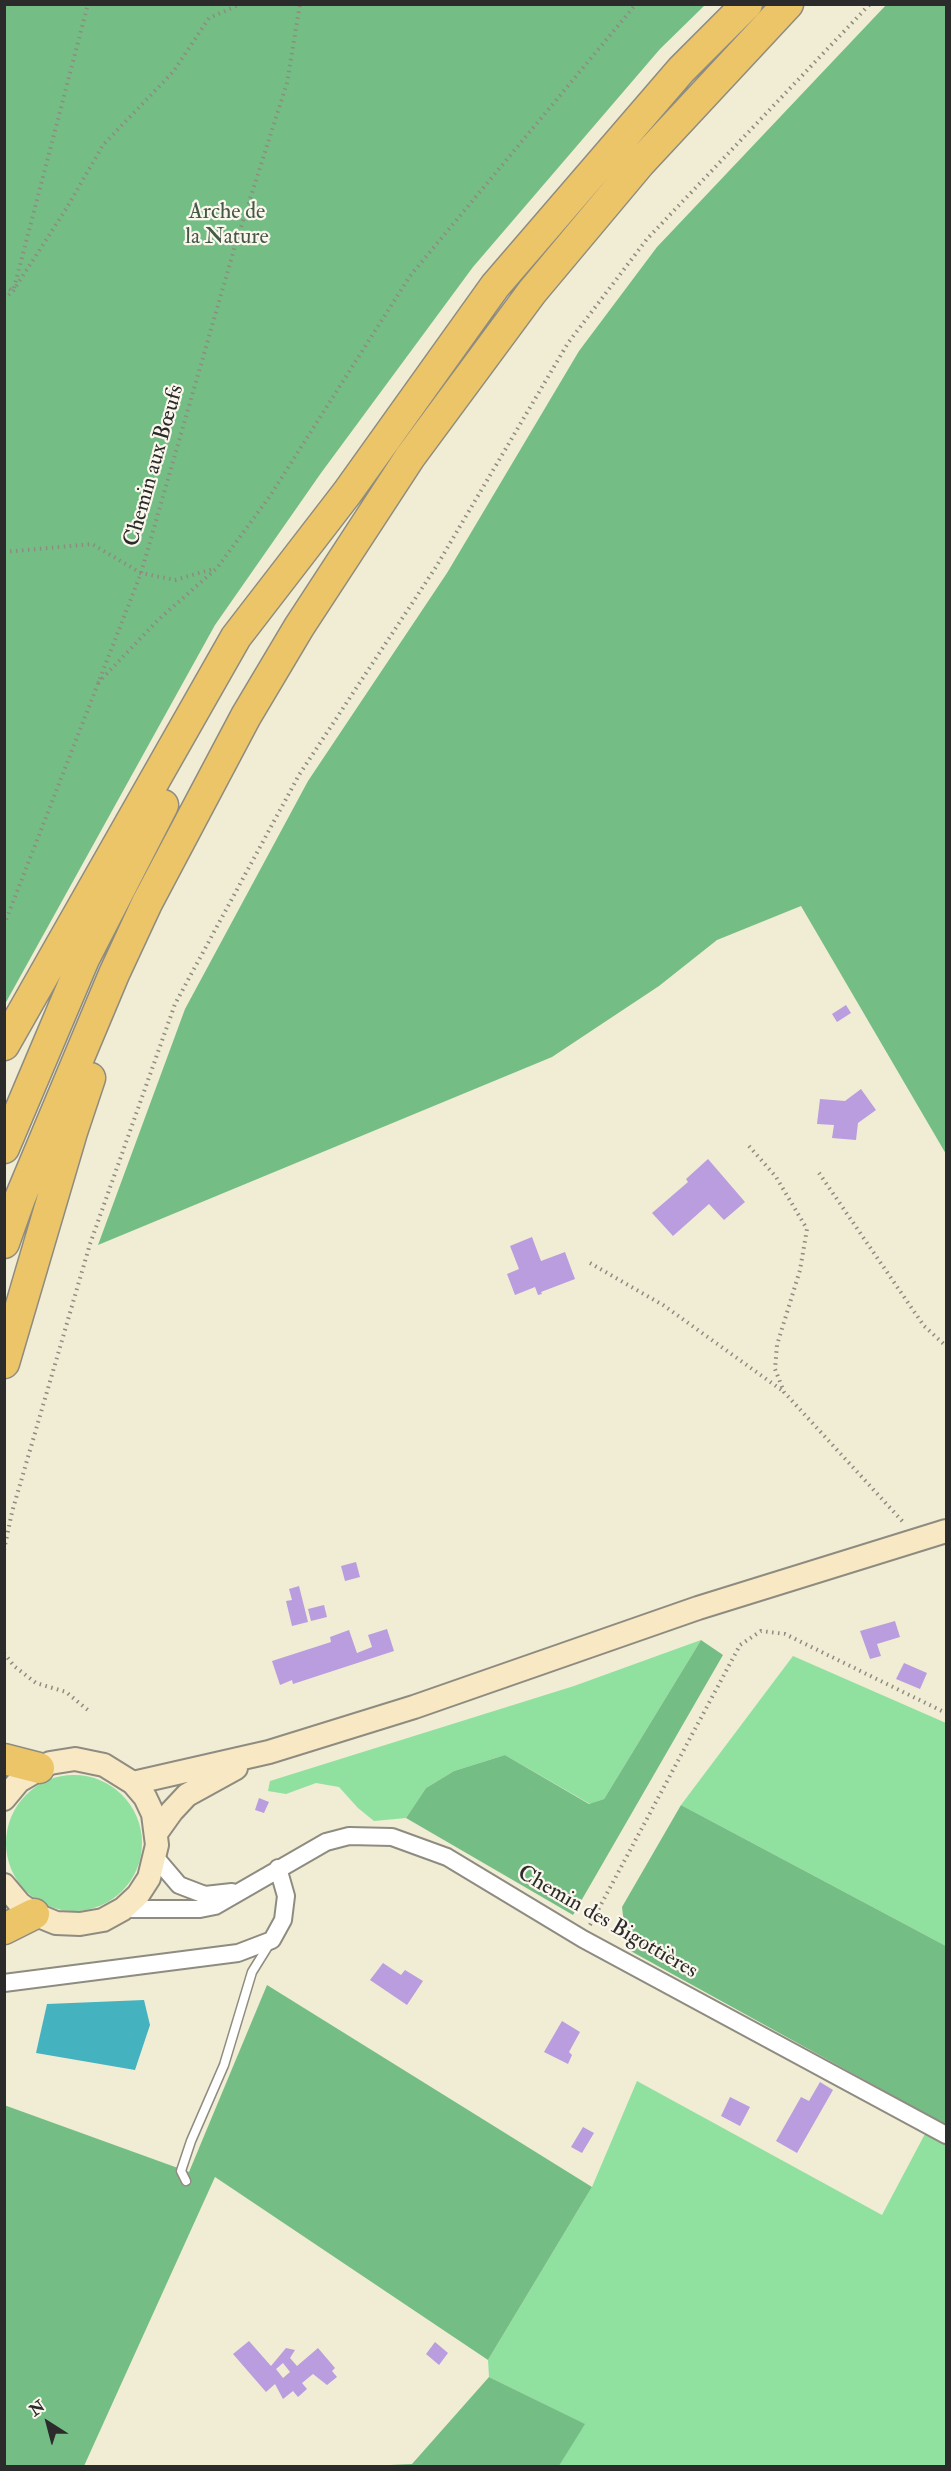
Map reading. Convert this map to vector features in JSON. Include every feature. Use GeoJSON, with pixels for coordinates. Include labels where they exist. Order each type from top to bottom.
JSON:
{"type":"FeatureCollection","features":[{"type":"Feature","properties":{"kind":"highway"},"geometry":{"type":"LineString","coordinates":[[4,1045],[236,637],[347,493],[495,286],[681,70],[747,4]]}},
{"type":"Feature","properties":{"kind":"highway"},"geometry":{"type":"LineString","coordinates":[[4,1243],[20,1197],[109,985],[147,903],[246,716],[299,627],[390,486],[474,366],[532,292],[624,181],[705,90],[788,4]]}},
{"type":"Feature","properties":{"kind":"highway"},"geometry":{"type":"LineString","coordinates":[[4,1148],[84,959],[207,720],[347,493]]}},
{"type":"Feature","properties":{"kind":"highway"},"geometry":{"type":"LineString","coordinates":[[4,1363],[72,1132],[94,1065],[129,982],[142,941],[147,903]]}},
{"type":"Feature","properties":{"kind":"highway"},"geometry":{"type":"LineString","coordinates":[[4,1759],[39,1768]]}},
{"type":"Feature","properties":{"kind":"highway"},"geometry":{"type":"LineString","coordinates":[[4,1929],[34,1914]]}},
{"type":"Feature","properties":{"kind":"main road"},"geometry":{"type":"LineString","coordinates":[[133,1783],[270,1752],[414,1707],[699,1608],[946,1531]]}},
{"type":"Feature","properties":{"kind":"main road"},"geometry":{"type":"LineString","coordinates":[[157,1832],[187,1795],[270,1752]]}},
{"type":"Feature","properties":{"kind":"main road"},"geometry":{"type":"LineString","coordinates":[[4,1799],[19,1781],[39,1768],[63,1760],[88,1760],[104,1765],[133,1783],[149,1806],[157,1832],[156,1858],[149,1878],[138,1895],[123,1909],[103,1920],[80,1924],[56,1923],[34,1914],[20,1904],[4,1885]]}},
{"type":"Feature","properties":{"kind":"street","name":"Chemin des Bigottières"},"geometry":{"type":"LineString","coordinates":[[123,1909],[200,1909],[215,1906],[236,1891],[326,1842],[341,1838],[392,1837],[447,1857],[583,1939],[946,2134]]}},
{"type":"Feature","properties":{"kind":"street"},"geometry":{"type":"LineString","coordinates":[[156,1858],[179,1885],[205,1895],[236,1891]]}},
{"type":"Feature","properties":{"kind":"street"},"geometry":{"type":"LineString","coordinates":[[4,1983],[238,1953],[272,1940],[283,1920],[286,1896],[278,1868]]}},
{"type":"Feature","properties":{"kind":"lane"},"geometry":{"type":"LineString","coordinates":[[186,2181],[181,2171],[191,2141],[224,2065],[252,1972],[272,1940]]}},
{"type":"Feature","properties":{"kind":"path"},"geometry":{"type":"LineString","coordinates":[[13,291],[88,4]]}},
{"type":"Feature","properties":{"kind":"path"},"geometry":{"type":"LineString","coordinates":[[4,299],[13,291],[103,145],[173,72],[209,18],[241,4]]}},
{"type":"Feature","properties":{"kind":"path","name":"Chemin aux Bœufs"},"geometry":{"type":"LineString","coordinates":[[4,925],[141,573],[235,246],[287,83],[300,4]]}},
{"type":"Feature","properties":{"kind":"path"},"geometry":{"type":"LineString","coordinates":[[97,685],[158,620],[217,568],[270,496],[410,276],[636,4]]}},
{"type":"Feature","properties":{"kind":"path"},"geometry":{"type":"LineString","coordinates":[[4,1550],[12,1512],[90,1245],[175,1004],[299,775],[436,567],[568,343],[647,239],[870,4]]}},
{"type":"Feature","properties":{"kind":"path"},"geometry":{"type":"LineString","coordinates":[[4,286],[13,291]]}},
{"type":"Feature","properties":{"kind":"path"},"geometry":{"type":"LineString","coordinates":[[4,552],[92,544],[141,573],[175,580],[217,568]]}},
{"type":"Feature","properties":{"kind":"path"},"geometry":{"type":"LineString","coordinates":[[749,1146],[776,1177],[807,1229],[801,1270],[777,1345],[775,1369],[784,1392]]}},
{"type":"Feature","properties":{"kind":"path"},"geometry":{"type":"LineString","coordinates":[[819,1173],[924,1326],[946,1346]]}},
{"type":"Feature","properties":{"kind":"path"},"geometry":{"type":"LineString","coordinates":[[590,1263],[663,1305],[784,1392],[919,1539]]}},
{"type":"Feature","properties":{"kind":"path"},"geometry":{"type":"LineString","coordinates":[[583,1939],[740,1645],[761,1631],[785,1634],[946,1713]]}},
{"type":"Feature","properties":{"kind":"path"},"geometry":{"type":"LineString","coordinates":[[4,1653],[14,1666],[36,1683],[66,1692],[89,1711]]}},
{"type":"Feature","properties":{"kind":"green space","name":"Arche de la Nature"},"geometry":{"type":"Polygon","coordinates":[[[5,4],[705,5],[660,49],[473,267],[321,473],[215,625],[5,1004],[5,4]]]}},
{"type":"Feature","properties":{"kind":"green space"},"geometry":{"type":"Polygon","coordinates":[[[887,4],[946,5],[946,1154],[801,906],[717,940],[659,986],[552,1057],[98,1245],[185,1009],[308,781],[447,573],[579,351],[657,247],[887,4]]]}},
{"type":"Feature","properties":{"kind":"green space"},"geometry":{"type":"Polygon","coordinates":[[[701,1640],[604,1799],[590,1804],[505,1755],[454,1771],[426,1788],[406,1818],[374,1821],[358,1808],[339,1787],[316,1783],[286,1794],[268,1791],[270,1781],[574,1686],[701,1640]]]}},
{"type":"Feature","properties":{"kind":"green space"},"geometry":{"type":"Polygon","coordinates":[[[701,1640],[723,1655],[573,1915],[406,1818],[426,1788],[454,1771],[505,1755],[589,1804],[604,1799],[701,1640]]]}},
{"type":"Feature","properties":{"kind":"green space"},"geometry":{"type":"Polygon","coordinates":[[[793,1656],[946,1723],[946,1946],[681,1805],[793,1656]]]}},
{"type":"Feature","properties":{"kind":"green space"},"geometry":{"type":"Polygon","coordinates":[[[74,1775],[100,1780],[112,1786],[122,1795],[131,1805],[137,1817],[142,1843],[137,1869],[131,1881],[122,1891],[112,1900],[100,1906],[74,1911],[48,1906],[36,1900],[26,1891],[17,1881],[11,1869],[6,1843],[11,1817],[17,1805],[26,1795],[36,1786],[48,1780],[74,1775]]]}},
{"type":"Feature","properties":{"kind":"green space"},"geometry":{"type":"Polygon","coordinates":[[[681,1805],[946,1946],[946,2125],[627,1949],[622,1907],[681,1805]]]}},
{"type":"Feature","properties":{"kind":"green space"},"geometry":{"type":"Polygon","coordinates":[[[267,1985],[592,2187],[488,2360],[215,2177],[84,2466],[5,2466],[4,2105],[189,2172],[267,1985]]]}},
{"type":"Feature","properties":{"kind":"green space"},"geometry":{"type":"Polygon","coordinates":[[[637,2081],[882,2215],[926,2132],[946,2144],[946,2466],[559,2466],[584,2424],[489,2377],[488,2360],[592,2187],[637,2081]]]}},
{"type":"Feature","properties":{"kind":"green space"},"geometry":{"type":"Polygon","coordinates":[[[489,2377],[585,2424],[559,2466],[368,2466],[412,2464],[489,2377]]]}},
{"type":"Feature","properties":{"kind":"water"},"geometry":{"type":"Polygon","coordinates":[[[144,2000],[150,2025],[135,2070],[36,2053],[47,2004],[144,2000]]]}},
{"type":"Feature","properties":{"kind":"building"},"geometry":{"type":"Polygon","coordinates":[[[846,1005],[851,1013],[837,1022],[832,1014],[846,1005]]]}},
{"type":"Feature","properties":{"kind":"building"},"geometry":{"type":"Polygon","coordinates":[[[861,1089],[876,1110],[858,1123],[856,1140],[832,1138],[834,1125],[817,1124],[820,1099],[845,1101],[861,1089]]]}},
{"type":"Feature","properties":{"kind":"building"},"geometry":{"type":"Polygon","coordinates":[[[708,1159],[745,1202],[724,1220],[709,1204],[673,1236],[652,1213],[688,1182],[686,1179],[708,1159]]]}},
{"type":"Feature","properties":{"kind":"building"},"geometry":{"type":"Polygon","coordinates":[[[532,1237],[541,1261],[565,1252],[575,1279],[541,1292],[542,1294],[538,1295],[535,1287],[515,1295],[507,1274],[519,1269],[510,1246],[532,1237]]]}},
{"type":"Feature","properties":{"kind":"building"},"geometry":{"type":"Polygon","coordinates":[[[356,1562],[360,1577],[345,1581],[341,1566],[356,1562]]]}},
{"type":"Feature","properties":{"kind":"building"},"geometry":{"type":"Polygon","coordinates":[[[299,1586],[308,1622],[292,1626],[286,1601],[292,1600],[289,1589],[299,1586]]]}},
{"type":"Feature","properties":{"kind":"building"},"geometry":{"type":"Polygon","coordinates":[[[324,1605],[327,1617],[311,1621],[308,1609],[324,1605]]]}},
{"type":"Feature","properties":{"kind":"building"},"geometry":{"type":"Polygon","coordinates":[[[895,1621],[900,1637],[877,1644],[881,1656],[870,1659],[860,1631],[895,1621]]]}},
{"type":"Feature","properties":{"kind":"building"},"geometry":{"type":"Polygon","coordinates":[[[387,1629],[394,1651],[293,1684],[292,1680],[280,1685],[272,1661],[331,1642],[330,1637],[349,1630],[357,1653],[372,1647],[368,1635],[387,1629]]]}},
{"type":"Feature","properties":{"kind":"building"},"geometry":{"type":"Polygon","coordinates":[[[904,1663],[927,1673],[920,1689],[896,1679],[904,1663]]]}},
{"type":"Feature","properties":{"kind":"building"},"geometry":{"type":"Polygon","coordinates":[[[259,1798],[269,1802],[264,1813],[255,1810],[259,1798]]]}},
{"type":"Feature","properties":{"kind":"building"},"geometry":{"type":"Polygon","coordinates":[[[383,1963],[401,1975],[405,1970],[423,1981],[407,2005],[370,1980],[383,1963]]]}},
{"type":"Feature","properties":{"kind":"building"},"geometry":{"type":"Polygon","coordinates":[[[562,2021],[580,2032],[569,2052],[572,2055],[568,2064],[544,2052],[562,2021]]]}},
{"type":"Feature","properties":{"kind":"building"},"geometry":{"type":"Polygon","coordinates":[[[820,2082],[833,2090],[797,2153],[776,2141],[801,2097],[809,2101],[820,2082]]]}},
{"type":"Feature","properties":{"kind":"building"},"geometry":{"type":"Polygon","coordinates":[[[730,2097],[750,2107],[740,2126],[721,2116],[730,2097]]]}},
{"type":"Feature","properties":{"kind":"building"},"geometry":{"type":"Polygon","coordinates":[[[583,2127],[594,2133],[582,2153],[571,2147],[583,2127]]]}},
{"type":"Feature","properties":{"kind":"building"},"geometry":{"type":"Polygon","coordinates":[[[249,2341],[271,2366],[286,2348],[295,2350],[290,2358],[297,2366],[318,2348],[335,2368],[332,2371],[337,2377],[327,2385],[313,2374],[302,2383],[307,2389],[298,2397],[293,2391],[283,2399],[275,2384],[266,2392],[233,2354],[249,2341]],[[283,2363],[276,2369],[283,2378],[290,2372],[283,2363]]]}},
{"type":"Feature","properties":{"kind":"building"},"geometry":{"type":"Polygon","coordinates":[[[435,2342],[448,2353],[439,2365],[426,2354],[435,2342]]]}}]}
